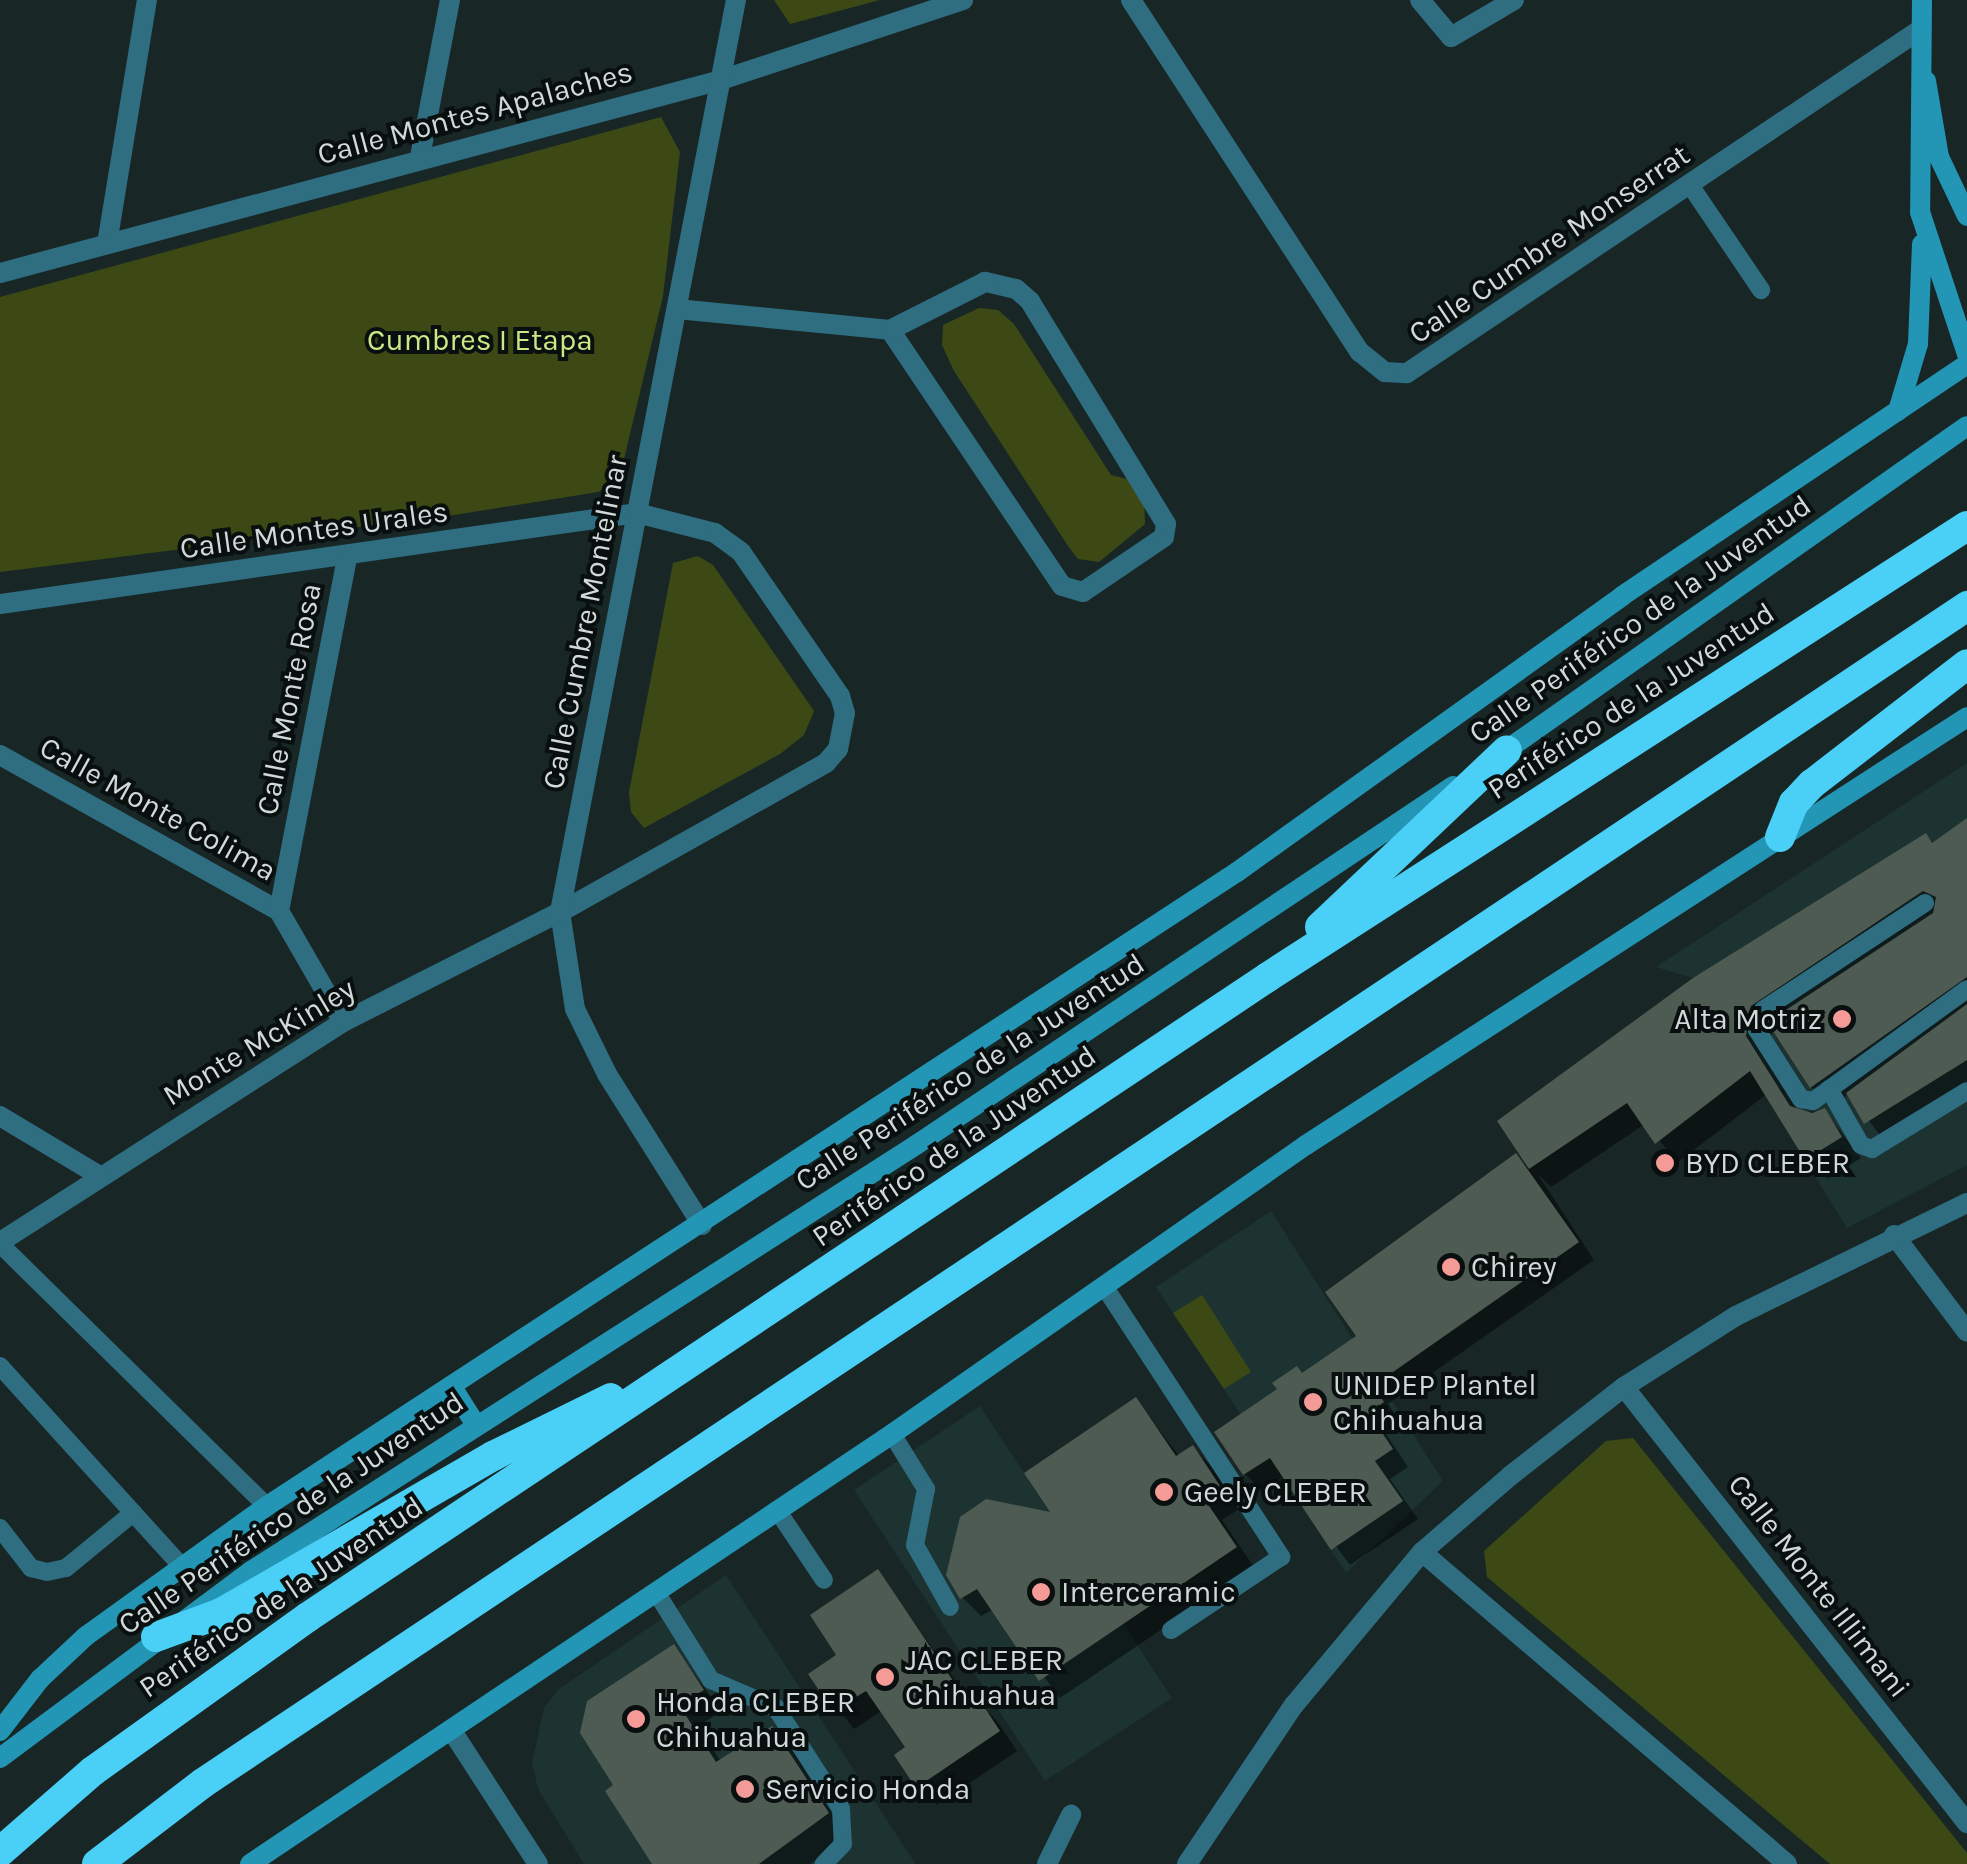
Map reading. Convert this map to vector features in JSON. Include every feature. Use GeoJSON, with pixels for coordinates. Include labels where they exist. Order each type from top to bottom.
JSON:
{"type":"FeatureCollection","features":[{"type":"Feature","properties":{"kind":"highway","name":"Periférico de la Juventud"},"geometry":{"type":"LineString","coordinates":[[0,1852],[93,1771],[308,1617],[1268,977],[1967,526]]}},
{"type":"Feature","properties":{"kind":"highway"},"geometry":{"type":"LineString","coordinates":[[98,1864],[202,1783],[1967,606]]}},
{"type":"Feature","properties":{"kind":"highway"},"geometry":{"type":"LineString","coordinates":[[1780,837],[1794,803],[1812,784],[1967,664]]}},
{"type":"Feature","properties":{"kind":"highway"},"geometry":{"type":"LineString","coordinates":[[1268,977],[1507,750]]}},
{"type":"Feature","properties":{"kind":"highway"},"geometry":{"type":"LineString","coordinates":[[156,1637],[221,1613],[493,1456],[726,1341]]}},
{"type":"Feature","properties":{"kind":"main road"},"geometry":{"type":"LineString","coordinates":[[1898,412],[1923,307],[1918,30],[1922,0]]}},
{"type":"Feature","properties":{"kind":"main road"},"geometry":{"type":"LineString","coordinates":[[1918,30],[1939,157],[1967,216]]}},
{"type":"Feature","properties":{"kind":"main road"},"geometry":{"type":"LineString","coordinates":[[1920,212],[1967,354]]}},
{"type":"Feature","properties":{"kind":"main road"},"geometry":{"type":"LineString","coordinates":[[0,1731],[40,1678],[86,1636],[267,1506],[1237,872],[1622,596],[1967,364]]}},
{"type":"Feature","properties":{"kind":"main road","name":"Calle Periférico de la Juventud"},"geometry":{"type":"LineString","coordinates":[[0,1758],[156,1637],[476,1425],[916,1146],[1507,750],[1967,426]]}},
{"type":"Feature","properties":{"kind":"main road"},"geometry":{"type":"LineString","coordinates":[[250,1864],[892,1434],[1306,1144],[1967,717]]}},
{"type":"Feature","properties":{"kind":"main road"},"geometry":{"type":"LineString","coordinates":[[452,1387],[476,1425]]}},
{"type":"Feature","properties":{"kind":"street"},"geometry":{"type":"LineString","coordinates":[[107,244],[147,0]]}},
{"type":"Feature","properties":{"kind":"street"},"geometry":{"type":"LineString","coordinates":[[420,158],[450,0]]}},
{"type":"Feature","properties":{"kind":"street","name":"Calle Cumbre Montelinar"},"geometry":{"type":"LineString","coordinates":[[702,1225],[606,1074],[575,1010],[560,912],[736,0]]}},
{"type":"Feature","properties":{"kind":"street","name":"Calle Montes Apalaches"},"geometry":{"type":"LineString","coordinates":[[0,272],[720,80],[963,0]]}},
{"type":"Feature","properties":{"kind":"street","name":"Calle Cumbre Monserrat"},"geometry":{"type":"LineString","coordinates":[[1131,0],[1360,352],[1385,372],[1420,368],[1918,30]]}},
{"type":"Feature","properties":{"kind":"street"},"geometry":{"type":"LineString","coordinates":[[1420,0],[1442,34],[1450,37],[1514,0]]}},
{"type":"Feature","properties":{"kind":"street"},"geometry":{"type":"LineString","coordinates":[[676,309],[890,330],[985,282],[1016,289],[1030,301],[1166,524],[1164,537],[1083,592],[1062,586],[890,330]]}},
{"type":"Feature","properties":{"kind":"street","name":"Calle Montes Urales"},"geometry":{"type":"LineString","coordinates":[[0,604],[637,513]]}},
{"type":"Feature","properties":{"kind":"street","name":"Monte McKinley"},"geometry":{"type":"LineString","coordinates":[[0,1243],[342,1022],[560,912],[826,763],[844,732],[840,696],[741,552],[715,534],[637,513]]}},
{"type":"Feature","properties":{"kind":"street","name":"Calle Monte Rosa"},"geometry":{"type":"LineString","coordinates":[[279,911],[347,557]]}},
{"type":"Feature","properties":{"kind":"street","name":"Calle Monte Colima"},"geometry":{"type":"LineString","coordinates":[[0,755],[279,911],[342,1022]]}},
{"type":"Feature","properties":{"kind":"street"},"geometry":{"type":"LineString","coordinates":[[0,1116],[100,1176]]}},
{"type":"Feature","properties":{"kind":"street"},"geometry":{"type":"LineString","coordinates":[[1186,1864],[1294,1705],[1422,1552],[1624,1387],[1736,1316],[1894,1235],[1967,1203]]}},
{"type":"Feature","properties":{"kind":"street"},"geometry":{"type":"LineString","coordinates":[[1894,1235],[1967,1332]]}},
{"type":"Feature","properties":{"kind":"street","name":"Calle Monte Illimani"},"geometry":{"type":"LineString","coordinates":[[1624,1387],[1967,1823]]}},
{"type":"Feature","properties":{"kind":"street"},"geometry":{"type":"LineString","coordinates":[[1422,1552],[1787,1864]]}},
{"type":"Feature","properties":{"kind":"street"},"geometry":{"type":"LineString","coordinates":[[452,1731],[538,1864]]}},
{"type":"Feature","properties":{"kind":"street"},"geometry":{"type":"LineString","coordinates":[[1047,1864],[1071,1815]]}},
{"type":"Feature","properties":{"kind":"lane"},"geometry":{"type":"LineString","coordinates":[[1690,185],[1761,290]]}},
{"type":"Feature","properties":{"kind":"lane"},"geometry":{"type":"LineString","coordinates":[[1926,903],[1758,1016],[1757,1030],[1801,1098],[1814,1101],[1967,990]]}},
{"type":"Feature","properties":{"kind":"lane"},"geometry":{"type":"LineString","coordinates":[[1829,1089],[1861,1145],[1879,1148],[1967,1091]]}},
{"type":"Feature","properties":{"kind":"lane"},"geometry":{"type":"LineString","coordinates":[[0,1243],[267,1506]]}},
{"type":"Feature","properties":{"kind":"lane"},"geometry":{"type":"LineString","coordinates":[[1104,1286],[1282,1558],[1171,1630]]}},
{"type":"Feature","properties":{"kind":"lane"},"geometry":{"type":"LineString","coordinates":[[0,1366],[182,1568]]}},
{"type":"Feature","properties":{"kind":"lane"},"geometry":{"type":"LineString","coordinates":[[892,1434],[926,1489],[914,1546],[950,1607]]}},
{"type":"Feature","properties":{"kind":"lane"},"geometry":{"type":"LineString","coordinates":[[777,1510],[824,1580]]}},
{"type":"Feature","properties":{"kind":"lane"},"geometry":{"type":"LineString","coordinates":[[0,1528],[31,1568],[48,1572],[78,1560],[133,1513]]}},
{"type":"Feature","properties":{"kind":"lane"},"geometry":{"type":"LineString","coordinates":[[656,1592],[711,1680],[776,1708],[841,1809],[844,1844],[824,1864]]}},
{"type":"Feature","properties":{"kind":"shaded area","name":"Alta Motriz"},"geometry":{"type":"Polygon","coordinates":[[[1967,763],[1967,1165],[1847,1228],[1693,978],[1656,967],[1967,763]]]}},
{"type":"Feature","properties":{"kind":"shaded area","name":"UNIDEP Plantel Chihuahua"},"geometry":{"type":"Polygon","coordinates":[[[1271,1211],[1443,1481],[1346,1573],[1156,1287],[1271,1211]]]}},
{"type":"Feature","properties":{"kind":"shaded area"},"geometry":{"type":"Polygon","coordinates":[[[980,1406],[1172,1698],[1045,1781],[854,1490],[980,1406]]]}},
{"type":"Feature","properties":{"kind":"shaded area"},"geometry":{"type":"Polygon","coordinates":[[[726,1575],[914,1864],[584,1864],[538,1789],[532,1763],[544,1708],[559,1689],[726,1575]]]}},
{"type":"Feature","properties":{"kind":"green space"},"geometry":{"type":"Polygon","coordinates":[[[774,0],[880,0],[790,24],[774,0]]]}},
{"type":"Feature","properties":{"kind":"green space","name":"Cumbres I Etapa"},"geometry":{"type":"Polygon","coordinates":[[[661,117],[680,152],[663,296],[619,480],[598,492],[454,515],[0,572],[0,297],[661,117]]]}},
{"type":"Feature","properties":{"kind":"green space"},"geometry":{"type":"Polygon","coordinates":[[[979,308],[998,310],[1014,324],[1111,475],[1131,480],[1144,497],[1145,524],[1099,562],[1078,559],[1068,546],[954,371],[942,345],[943,325],[979,308]]]}},
{"type":"Feature","properties":{"kind":"green space"},"geometry":{"type":"Polygon","coordinates":[[[698,556],[713,565],[814,711],[804,735],[780,754],[644,828],[631,812],[629,792],[673,563],[698,556]]]}},
{"type":"Feature","properties":{"kind":"green space"},"geometry":{"type":"Polygon","coordinates":[[[1202,1295],[1251,1372],[1224,1389],[1173,1313],[1202,1295]]]}},
{"type":"Feature","properties":{"kind":"green space"},"geometry":{"type":"Polygon","coordinates":[[[1633,1438],[1967,1853],[1967,1864],[1830,1864],[1487,1577],[1484,1551],[1606,1441],[1633,1438]]]}},
{"type":"Feature","properties":{"kind":"building","name":"Alta Motriz"},"geometry":{"type":"Polygon","coordinates":[[[1967,818],[1967,977],[1810,1088],[1771,1028],[1774,1018],[1933,913],[1936,897],[1923,891],[1751,1006],[1746,1036],[1790,1106],[1812,1113],[1825,1108],[1842,1137],[1805,1160],[1750,1071],[1655,1144],[1627,1103],[1529,1169],[1497,1121],[1693,978],[1926,833],[1932,843],[1967,818]]]}},
{"type":"Feature","properties":{"kind":"building"},"geometry":{"type":"Polygon","coordinates":[[[1967,1004],[1967,1060],[1864,1124],[1846,1093],[1967,1004]]]}},
{"type":"Feature","properties":{"kind":"building"},"geometry":{"type":"Polygon","coordinates":[[[1516,1153],[1579,1242],[1373,1386],[1384,1402],[1369,1413],[1393,1449],[1375,1461],[1403,1501],[1331,1550],[1270,1458],[1243,1475],[1214,1432],[1277,1389],[1272,1383],[1297,1366],[1302,1373],[1356,1336],[1325,1292],[1516,1153]]]}},
{"type":"Feature","properties":{"kind":"building"},"geometry":{"type":"Polygon","coordinates":[[[1136,1397],[1176,1456],[1193,1445],[1222,1489],[1205,1500],[1237,1547],[1039,1681],[977,1589],[960,1599],[946,1575],[960,1517],[986,1499],[1050,1512],[1024,1473],[1136,1397]]]}},
{"type":"Feature","properties":{"kind":"building"},"geometry":{"type":"Polygon","coordinates":[[[878,1569],[970,1706],[979,1699],[1000,1731],[916,1788],[894,1755],[905,1747],[866,1691],[833,1711],[808,1674],[836,1655],[810,1615],[878,1569]]]}},
{"type":"Feature","properties":{"kind":"building"},"geometry":{"type":"Polygon","coordinates":[[[674,1644],[704,1690],[679,1705],[716,1762],[772,1726],[829,1813],[759,1864],[652,1864],[605,1791],[613,1785],[580,1733],[587,1701],[674,1644]]]}},
{"type":"Feature","properties":{"kind":"place","name":"Alta Motriz"},"geometry":{"type":"Point","coordinates":[1842,1019]}},
{"type":"Feature","properties":{"kind":"place","name":"BYD CLEBER"},"geometry":{"type":"Point","coordinates":[1665,1163]}},
{"type":"Feature","properties":{"kind":"place","name":"Chirey"},"geometry":{"type":"Point","coordinates":[1451,1267]}},
{"type":"Feature","properties":{"kind":"place","name":"UNIDEP Plantel Chihuahua"},"geometry":{"type":"Point","coordinates":[1313,1402]}},
{"type":"Feature","properties":{"kind":"place","name":"Geely CLEBER"},"geometry":{"type":"Point","coordinates":[1164,1492]}},
{"type":"Feature","properties":{"kind":"place","name":"Interceramic"},"geometry":{"type":"Point","coordinates":[1041,1592]}},
{"type":"Feature","properties":{"kind":"place","name":"JAC CLEBER Chihuahua"},"geometry":{"type":"Point","coordinates":[885,1677]}},
{"type":"Feature","properties":{"kind":"place","name":"Honda CLEBER Chihuahua"},"geometry":{"type":"Point","coordinates":[636,1719]}},
{"type":"Feature","properties":{"kind":"place","name":"Servicio Honda"},"geometry":{"type":"Point","coordinates":[745,1789]}}]}
